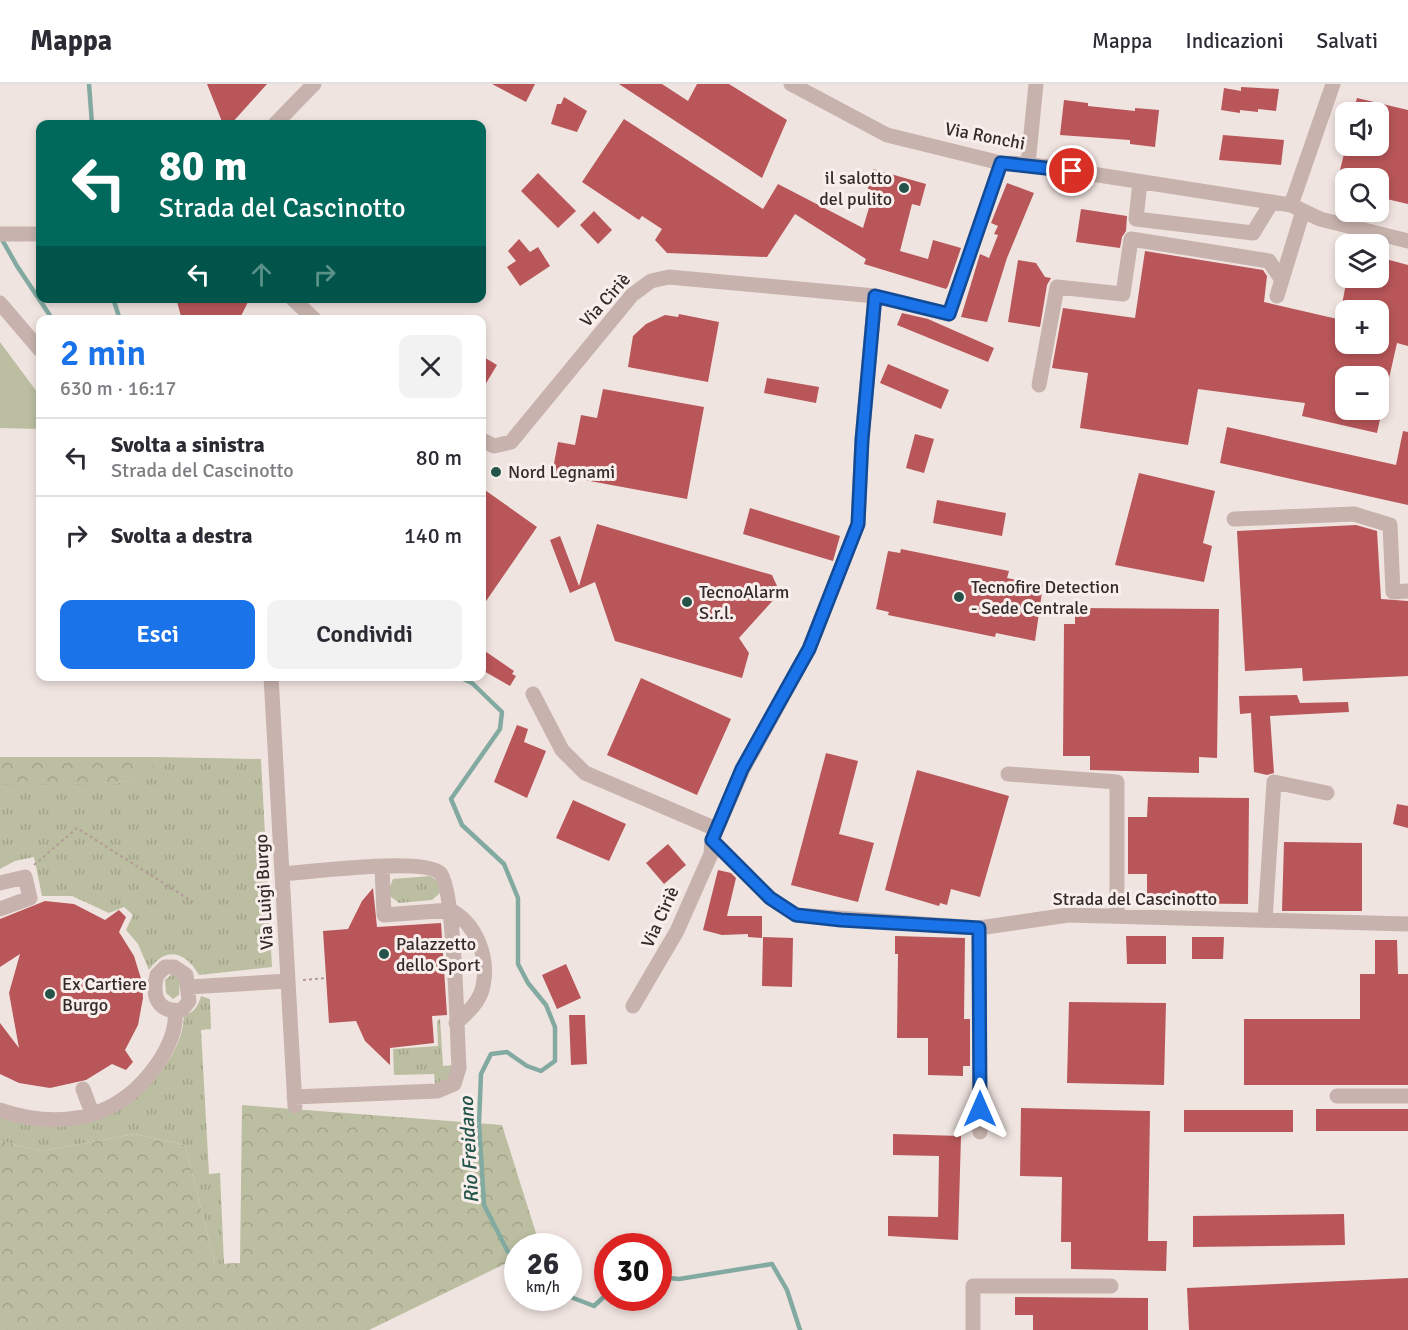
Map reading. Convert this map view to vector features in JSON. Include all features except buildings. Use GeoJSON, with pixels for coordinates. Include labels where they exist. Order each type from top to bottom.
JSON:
{"type":"FeatureCollection","features":[{"type":"Feature","properties":{"kind":"street"},"geometry":{"type":"LineString","coordinates":[[279,120],[314,84]]}},
{"type":"Feature","properties":{"kind":"street","name":"Via Ronchi"},"geometry":{"type":"LineString","coordinates":[[791,84],[886,135],[1001,163],[1028,164],[1272,202],[1297,208]]}},
{"type":"Feature","properties":{"kind":"street"},"geometry":{"type":"LineString","coordinates":[[1028,164],[1036,84]]}},
{"type":"Feature","properties":{"kind":"street"},"geometry":{"type":"LineString","coordinates":[[1277,296],[1297,208],[1333,84]]}},
{"type":"Feature","properties":{"kind":"street","name":"Via Ciriè"},"geometry":{"type":"LineString","coordinates":[[486,442],[494,446],[511,442],[632,295],[651,281],[669,277],[875,296],[949,314],[1001,163]]}},
{"type":"Feature","properties":{"kind":"street"},"geometry":{"type":"LineString","coordinates":[[1140,182],[1136,219],[1253,233],[1272,202]]}},
{"type":"Feature","properties":{"kind":"street"},"geometry":{"type":"LineString","coordinates":[[1297,208],[1320,219],[1408,241]]}},
{"type":"Feature","properties":{"kind":"street"},"geometry":{"type":"LineString","coordinates":[[5,234],[36,234]]}},
{"type":"Feature","properties":{"kind":"street"},"geometry":{"type":"LineString","coordinates":[[1039,386],[1057,287],[1123,294],[1131,239],[1269,261],[1282,280]]}},
{"type":"Feature","properties":{"kind":"street","name":"Via Ciriè"},"geometry":{"type":"LineString","coordinates":[[633,1006],[677,931],[711,854],[714,834],[742,769],[809,649],[858,524],[862,440],[875,296]]}},
{"type":"Feature","properties":{"kind":"street"},"geometry":{"type":"LineString","coordinates":[[0,303],[36,345]]}},
{"type":"Feature","properties":{"kind":"street"},"geometry":{"type":"LineString","coordinates":[[297,303],[310,315]]}},
{"type":"Feature","properties":{"kind":"street"},"geometry":{"type":"LineString","coordinates":[[1234,519],[1354,514],[1390,525],[1393,592],[1408,591]]}},
{"type":"Feature","properties":{"kind":"street","name":"Via Luigi Burgo"},"geometry":{"type":"LineString","coordinates":[[271,681],[295,1102],[437,1091],[454,1084],[459,1068],[456,1023]]}},
{"type":"Feature","properties":{"kind":"street"},"geometry":{"type":"LineString","coordinates":[[533,694],[562,750],[585,773],[714,834]]}},
{"type":"Feature","properties":{"kind":"street"},"geometry":{"type":"LineString","coordinates":[[1008,774],[1117,782],[1117,916]]}},
{"type":"Feature","properties":{"kind":"street"},"geometry":{"type":"LineString","coordinates":[[1265,920],[1274,782],[1328,793]]}},
{"type":"Feature","properties":{"kind":"street","name":"Strada del Cascinotto"},"geometry":{"type":"LineString","coordinates":[[714,834],[770,898],[796,915],[979,928],[1068,915],[1408,924]]}},
{"type":"Feature","properties":{"kind":"street"},"geometry":{"type":"LineString","coordinates":[[282,874],[416,865],[440,873],[447,884],[450,910],[456,1023]]}},
{"type":"Feature","properties":{"kind":"street"},"geometry":{"type":"LineString","coordinates":[[382,867],[384,915],[450,910],[469,926],[481,946],[484,966],[483,988],[473,1008],[456,1023]]}},
{"type":"Feature","properties":{"kind":"street"},"geometry":{"type":"LineString","coordinates":[[0,883],[25,877],[30,898],[0,909]]}},
{"type":"Feature","properties":{"kind":"street"},"geometry":{"type":"LineString","coordinates":[[979,928],[980,1132]]}},
{"type":"Feature","properties":{"kind":"street"},"geometry":{"type":"LineString","coordinates":[[165,967],[174,967],[186,975],[189,987],[189,1001],[182,1010],[170,1012],[160,1007],[156,998],[157,975],[165,967]]}},
{"type":"Feature","properties":{"kind":"street"},"geometry":{"type":"LineString","coordinates":[[189,987],[288,981]]}},
{"type":"Feature","properties":{"kind":"street"},"geometry":{"type":"LineString","coordinates":[[0,1110],[20,1117],[56,1121],[92,1113],[130,1096],[147,1078],[163,1055],[172,1035],[175,1011]]}},
{"type":"Feature","properties":{"kind":"street"},"geometry":{"type":"LineString","coordinates":[[83,1089],[92,1113]]}},
{"type":"Feature","properties":{"kind":"street"},"geometry":{"type":"LineString","coordinates":[[1337,1096],[1408,1096]]}},
{"type":"Feature","properties":{"kind":"street"},"geometry":{"type":"LineString","coordinates":[[973,1330],[973,1287],[1111,1286]]}},
{"type":"Feature","properties":{"kind":"path"},"geometry":{"type":"LineString","coordinates":[[25,877],[36,862],[77,828],[193,902]]}},
{"type":"Feature","properties":{"kind":"path"},"geometry":{"type":"LineString","coordinates":[[288,981],[326,978]]}},
{"type":"Feature","properties":{"kind":"green space"},"geometry":{"type":"Polygon","coordinates":[[[0,342],[36,391],[36,429],[0,428],[0,342]]]}},
{"type":"Feature","properties":{"kind":"green space"},"geometry":{"type":"Polygon","coordinates":[[[0,757],[157,757],[150,773],[115,784],[0,784],[0,757]]]}},
{"type":"Feature","properties":{"kind":"green space"},"geometry":{"type":"Polygon","coordinates":[[[157,757],[261,759],[272,967],[199,975],[188,961],[176,954],[162,957],[149,970],[138,944],[126,930],[133,915],[124,907],[109,913],[72,896],[42,896],[34,857],[15,861],[0,869],[0,784],[115,784],[149,773],[157,757]]]}},
{"type":"Feature","properties":{"kind":"green space"},"geometry":{"type":"Polygon","coordinates":[[[430,876],[439,882],[440,893],[432,900],[399,903],[387,894],[393,879],[430,876]]]}},
{"type":"Feature","properties":{"kind":"green space"},"geometry":{"type":"Polygon","coordinates":[[[172,974],[180,979],[179,995],[173,999],[166,993],[165,980],[172,974]]]}},
{"type":"Feature","properties":{"kind":"green space"},"geometry":{"type":"Polygon","coordinates":[[[201,996],[210,999],[211,1029],[201,1030],[209,1174],[220,1173],[224,1264],[215,1264],[185,1145],[135,1134],[42,1151],[0,1141],[0,1117],[23,1124],[69,1126],[112,1113],[131,1101],[149,1086],[168,1061],[180,1037],[184,1016],[195,1009],[201,996]]]}},
{"type":"Feature","properties":{"kind":"green space"},"geometry":{"type":"Polygon","coordinates":[[[440,1019],[443,1066],[454,1065],[447,1081],[435,1084],[434,1074],[394,1075],[393,1049],[438,1046],[437,1021],[440,1019]]]}},
{"type":"Feature","properties":{"kind":"green space"},"geometry":{"type":"Polygon","coordinates":[[[242,1105],[502,1125],[536,1233],[504,1233],[504,1264],[369,1330],[0,1330],[0,1141],[42,1151],[135,1134],[185,1145],[215,1264],[240,1263],[242,1105]]]}},
{"type":"Feature","properties":{"kind":"waterway"},"geometry":{"type":"LineString","coordinates":[[89,84],[92,120]]}},
{"type":"Feature","properties":{"kind":"waterway","name":"Rio Freidano"},"geometry":{"type":"LineString","coordinates":[[0,236],[36,294]]}},
{"type":"Feature","properties":{"kind":"waterway","name":"Rio Freidano"},"geometry":{"type":"LineString","coordinates":[[42,303],[50,315]]}},
{"type":"Feature","properties":{"kind":"waterway"},"geometry":{"type":"LineString","coordinates":[[115,303],[118,315]]}},
{"type":"Feature","properties":{"kind":"waterway","name":"Rio Freidano"},"geometry":{"type":"LineString","coordinates":[[468,681],[502,712],[500,729],[451,799],[462,825],[504,864],[518,898],[518,964],[528,983],[546,1005],[555,1027],[555,1061],[541,1071],[527,1066],[507,1052],[491,1054],[481,1074],[479,1123],[484,1205],[504,1244]]}},
{"type":"Feature","properties":{"kind":"waterway","name":"Rio Freidano"},"geometry":{"type":"LineString","coordinates":[[672,1278],[772,1264],[787,1290],[800,1330]]}},
{"type":"Feature","properties":{"kind":"waterway","name":"Rio Freidano"},"geometry":{"type":"LineString","coordinates":[[582,1301],[594,1306]]}},
{"type":"Feature","properties":{"kind":"place","name":"il salotto del pulito"},"geometry":{"type":"Point","coordinates":[904,188]}},
{"type":"Feature","properties":{"kind":"place","name":"Nord Legnami"},"geometry":{"type":"Point","coordinates":[496,472]}},
{"type":"Feature","properties":{"kind":"place","name":"Tecnofire Detection - Sede Centrale"},"geometry":{"type":"Point","coordinates":[959,597]}},
{"type":"Feature","properties":{"kind":"place","name":"TecnoAlarm S.r.l."},"geometry":{"type":"Point","coordinates":[687,602]}},
{"type":"Feature","properties":{"kind":"place","name":"Palazzetto dello Sport"},"geometry":{"type":"Point","coordinates":[384,954]}},
{"type":"Feature","properties":{"kind":"place","name":"Ex Cartiere Burgo"},"geometry":{"type":"Point","coordinates":[50,994]}},
{"type":"Feature","properties":{"kind":"route"},"geometry":{"type":"LineString","coordinates":[[980,1109],[979,928],[796,915],[770,898],[712,840],[742,769],[809,649],[858,524],[858,493],[875,296],[949,314],[1001,163],[1028,164],[1072,171]]}}]}
